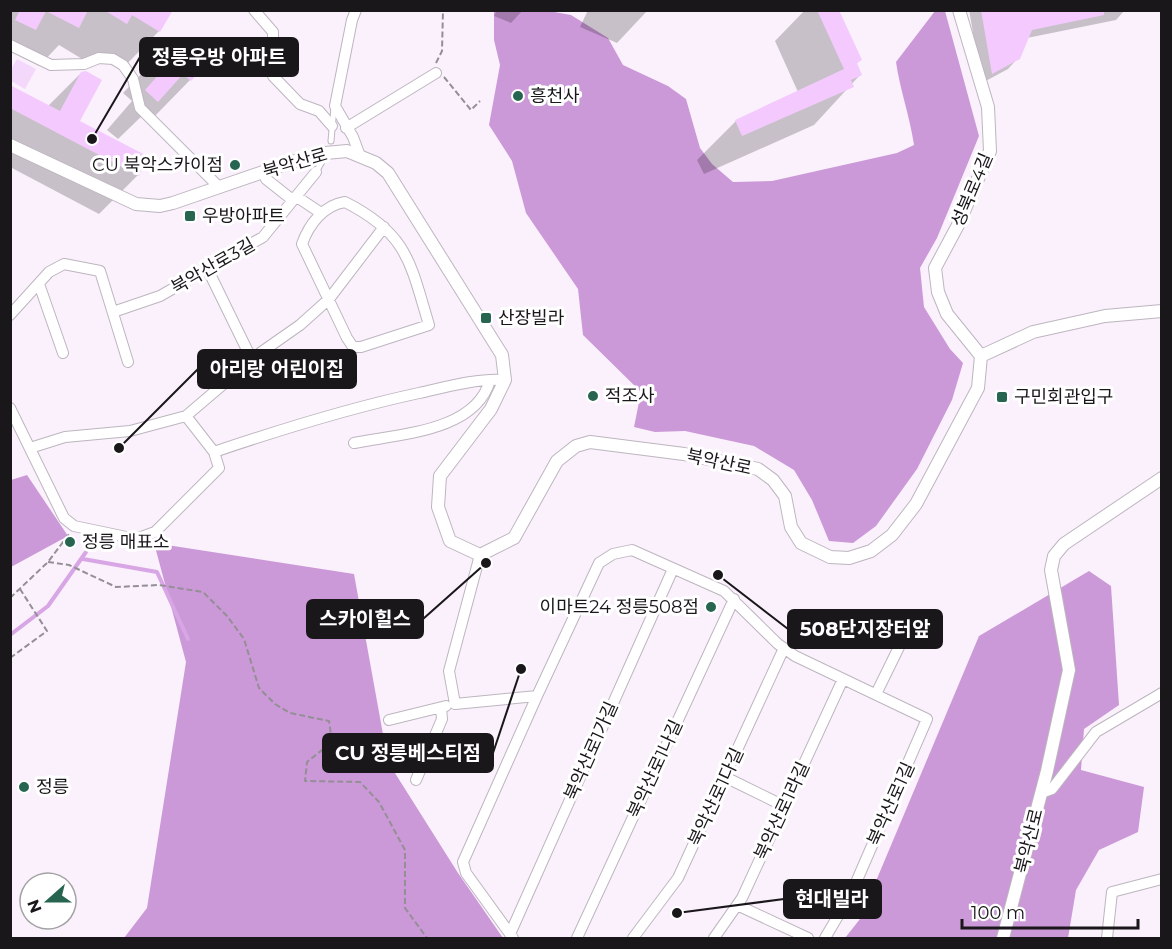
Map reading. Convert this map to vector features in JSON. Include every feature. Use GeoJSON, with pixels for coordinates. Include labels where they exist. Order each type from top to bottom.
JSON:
{"type":"FeatureCollection","features":[{"type":"Feature","properties":{"kind":"street"},"geometry":{"type":"LineString","coordinates":[[254,10],[273,32],[273,76],[300,104],[319,111],[332,126]]}},
{"type":"Feature","properties":{"kind":"street"},"geometry":{"type":"LineString","coordinates":[[356,10],[346,46],[335,106],[360,156]]}},
{"type":"Feature","properties":{"kind":"street","name":"성북로4길"},"geometry":{"type":"LineString","coordinates":[[959,10],[988,107],[990,151],[958,225],[935,268],[938,292],[947,314],[981,356]]}},
{"type":"Feature","properties":{"kind":"street"},"geometry":{"type":"LineString","coordinates":[[10,45],[51,65],[84,64],[99,58],[113,59],[123,65],[133,79],[140,108],[219,187]]}},
{"type":"Feature","properties":{"kind":"street"},"geometry":{"type":"LineString","coordinates":[[346,128],[438,72]]}},
{"type":"Feature","properties":{"kind":"street","name":"북악산로"},"geometry":{"type":"LineString","coordinates":[[10,145],[136,204],[160,206],[315,154],[347,151],[376,163],[388,173],[502,355],[505,380]]}},
{"type":"Feature","properties":{"kind":"street"},"geometry":{"type":"LineString","coordinates":[[262,172],[266,179],[290,198],[297,196],[321,213]]}},
{"type":"Feature","properties":{"kind":"street","name":"북악산로3길"},"geometry":{"type":"LineString","coordinates":[[113,312],[160,296],[263,237],[316,172]]}},
{"type":"Feature","properties":{"kind":"street"},"geometry":{"type":"LineString","coordinates":[[345,202],[372,216],[384,227],[403,248],[410,261],[429,325],[353,347],[302,244],[321,213],[332,204],[345,202]]}},
{"type":"Feature","properties":{"kind":"street"},"geometry":{"type":"LineString","coordinates":[[30,448],[65,437],[130,431],[186,416],[252,360],[300,326],[328,299],[384,227]]}},
{"type":"Feature","properties":{"kind":"street"},"geometry":{"type":"LineString","coordinates":[[10,315],[49,272],[64,264],[100,271],[128,362]]}},
{"type":"Feature","properties":{"kind":"street"},"geometry":{"type":"LineString","coordinates":[[208,270],[252,360]]}},
{"type":"Feature","properties":{"kind":"street"},"geometry":{"type":"LineString","coordinates":[[39,284],[63,353]]}},
{"type":"Feature","properties":{"kind":"street"},"geometry":{"type":"LineString","coordinates":[[981,356],[1034,332],[1105,316],[1161,310]]}},
{"type":"Feature","properties":{"kind":"street","name":"북악산로"},"geometry":{"type":"LineString","coordinates":[[480,555],[514,538],[557,461],[576,446],[590,442],[684,454],[758,469],[773,480],[786,496],[791,527],[801,543],[830,557],[849,558],[871,551],[892,535],[916,504],[978,388],[981,356]]}},
{"type":"Feature","properties":{"kind":"street"},"geometry":{"type":"LineString","coordinates":[[354,443],[451,423],[480,399],[490,380]]}},
{"type":"Feature","properties":{"kind":"street"},"geometry":{"type":"LineString","coordinates":[[214,452],[357,407],[490,380],[505,380],[491,409],[440,476],[438,507],[450,541],[480,555],[449,671],[455,704]]}},
{"type":"Feature","properties":{"kind":"street"},"geometry":{"type":"LineString","coordinates":[[10,408],[64,518],[74,526],[122,538],[136,539],[155,532],[214,476],[219,468],[214,452],[186,416]]}},
{"type":"Feature","properties":{"kind":"street","name":"북악산로"},"geometry":{"type":"LineString","coordinates":[[1003,939],[1041,793],[1069,670],[1051,570],[1054,556],[1064,544],[1161,478]]}},
{"type":"Feature","properties":{"kind":"street","name":"북악산로1길"},"geometry":{"type":"LineString","coordinates":[[512,936],[466,873],[463,862],[599,563],[613,554],[632,550],[724,591],[784,648],[927,719],[851,894],[825,939]]}},
{"type":"Feature","properties":{"kind":"street","name":"북악산로1가길"},"geometry":{"type":"LineString","coordinates":[[512,936],[673,568]]}},
{"type":"Feature","properties":{"kind":"street","name":"북악산로1나길"},"geometry":{"type":"LineString","coordinates":[[577,939],[734,599]]}},
{"type":"Feature","properties":{"kind":"street"},"geometry":{"type":"LineString","coordinates":[[876,694],[899,647]]}},
{"type":"Feature","properties":{"kind":"street","name":"북악산로1다길"},"geometry":{"type":"LineString","coordinates":[[633,939],[678,878],[784,648]]}},
{"type":"Feature","properties":{"kind":"street","name":"북악산로1라길"},"geometry":{"type":"LineString","coordinates":[[714,939],[737,905],[843,679]]}},
{"type":"Feature","properties":{"kind":"street"},"geometry":{"type":"LineString","coordinates":[[1041,793],[1052,789],[1096,732],[1161,693]]}},
{"type":"Feature","properties":{"kind":"street"},"geometry":{"type":"LineString","coordinates":[[389,720],[455,704],[537,696]]}},
{"type":"Feature","properties":{"kind":"street"},"geometry":{"type":"LineString","coordinates":[[416,780],[442,719],[441,708]]}},
{"type":"Feature","properties":{"kind":"street"},"geometry":{"type":"LineString","coordinates":[[725,777],[784,806]]}},
{"type":"Feature","properties":{"kind":"street"},"geometry":{"type":"LineString","coordinates":[[1107,939],[1112,892],[1161,879]]}},
{"type":"Feature","properties":{"kind":"street"},"geometry":{"type":"LineString","coordinates":[[737,905],[808,939]]}},
{"type":"Feature","properties":{"kind":"lane"},"geometry":{"type":"LineString","coordinates":[[331,141],[335,106]]}},
{"type":"Feature","properties":{"kind":"lane","name":"북악산로3길"},"geometry":{"type":"LineString","coordinates":[[316,172],[323,160]]}},
{"type":"Feature","properties":{"kind":"path"},"geometry":{"type":"LineString","coordinates":[[443,10],[442,51],[438,72],[471,110],[480,100]]}},
{"type":"Feature","properties":{"kind":"path"},"geometry":{"type":"LineString","coordinates":[[10,598],[48,562],[74,526]]}},
{"type":"Feature","properties":{"kind":"path"},"geometry":{"type":"LineString","coordinates":[[48,562],[69,565],[116,587],[159,585],[178,590],[203,592],[227,616],[244,639],[259,688],[275,704],[290,713],[329,721],[332,742],[307,762],[304,781],[360,782],[380,802],[405,850],[405,908],[427,939]]}},
{"type":"Feature","properties":{"kind":"path"},"geometry":{"type":"LineString","coordinates":[[11,658],[47,631],[21,589]]}},
{"type":"Feature","properties":{"kind":"shaded area"},"geometry":{"type":"Polygon","coordinates":[[[494,11],[549,11],[571,15],[608,38],[623,65],[668,86],[686,99],[700,148],[712,164],[733,182],[772,181],[897,153],[914,145],[896,62],[935,11],[945,11],[979,136],[937,238],[920,268],[924,307],[950,349],[963,363],[952,400],[917,469],[876,526],[853,543],[829,541],[812,500],[794,470],[754,446],[685,431],[655,432],[634,427],[641,392],[583,335],[578,289],[526,213],[512,161],[489,125],[500,65],[494,40],[494,11]]]}},
{"type":"Feature","properties":{"kind":"shaded area"},"geometry":{"type":"Polygon","coordinates":[[[17,59],[36,69],[25,89],[11,81],[11,69],[17,59]]]}},
{"type":"Feature","properties":{"kind":"shaded area"},"geometry":{"type":"Polygon","coordinates":[[[27,475],[68,536],[11,567],[11,480],[27,475]]]}},
{"type":"Feature","properties":{"kind":"shaded area"},"geometry":{"type":"Polygon","coordinates":[[[154,543],[354,574],[388,762],[458,873],[503,938],[124,938],[147,908],[186,662],[154,543]]]}},
{"type":"Feature","properties":{"kind":"shaded area"},"geometry":{"type":"Polygon","coordinates":[[[1089,571],[1111,586],[1119,705],[1084,729],[1081,770],[1144,787],[1138,832],[1099,850],[1076,890],[1068,938],[845,938],[860,919],[979,636],[1089,571]]]}},
{"type":"Feature","properties":{"kind":"building"},"geometry":{"type":"Polygon","coordinates":[[[20,10],[88,10],[79,28],[46,11],[36,30],[15,20],[20,10]]]}},
{"type":"Feature","properties":{"kind":"building"},"geometry":{"type":"Polygon","coordinates":[[[104,10],[173,10],[160,32],[132,15],[127,24],[104,10]]]}},
{"type":"Feature","properties":{"kind":"building"},"geometry":{"type":"Polygon","coordinates":[[[817,10],[839,10],[862,60],[857,63],[862,75],[851,80],[854,87],[742,136],[735,120],[844,69],[817,10]]]}},
{"type":"Feature","properties":{"kind":"building"},"geometry":{"type":"Polygon","coordinates":[[[981,10],[1104,10],[1104,15],[1032,30],[1020,59],[992,74],[981,10]]]}},
{"type":"Feature","properties":{"kind":"building"},"geometry":{"type":"Polygon","coordinates":[[[175,37],[206,64],[191,81],[183,74],[158,102],[145,90],[170,62],[160,53],[175,37]]]}},
{"type":"Feature","properties":{"kind":"building"},"geometry":{"type":"Polygon","coordinates":[[[86,71],[102,80],[80,121],[149,157],[139,176],[10,108],[10,85],[60,111],[81,72],[86,71]]]}},
{"type":"Feature","properties":{"kind":"waterway"},"geometry":{"type":"LineString","coordinates":[[10,635],[48,606],[86,552]]}},
{"type":"Feature","properties":{"kind":"waterway"},"geometry":{"type":"LineString","coordinates":[[83,559],[157,572],[188,639]]}},
{"type":"Feature","properties":{"kind":"place","name":"흥천사"},"geometry":{"type":"Point","coordinates":[518,96]}},
{"type":"Feature","properties":{"kind":"place","name":"정릉우방 아파트"},"geometry":{"type":"Point","coordinates":[92,139]}},
{"type":"Feature","properties":{"kind":"place","name":"CU 북악스카이점"},"geometry":{"type":"Point","coordinates":[235,165]}},
{"type":"Feature","properties":{"kind":"place","name":"우방아파트"},"geometry":{"type":"Point","coordinates":[190,216]}},
{"type":"Feature","properties":{"kind":"place","name":"산장빌라"},"geometry":{"type":"Point","coordinates":[486,318]}},
{"type":"Feature","properties":{"kind":"place","name":"적조사"},"geometry":{"type":"Point","coordinates":[593,396]}},
{"type":"Feature","properties":{"kind":"place","name":"구민회관입구"},"geometry":{"type":"Point","coordinates":[1002,397]}},
{"type":"Feature","properties":{"kind":"place","name":"아리랑 어린이집"},"geometry":{"type":"Point","coordinates":[119,448]}},
{"type":"Feature","properties":{"kind":"place","name":"정릉 매표소"},"geometry":{"type":"Point","coordinates":[70,542]}},
{"type":"Feature","properties":{"kind":"place","name":"스카이힐스"},"geometry":{"type":"Point","coordinates":[486,563]}},
{"type":"Feature","properties":{"kind":"place","name":"508단지장터앞"},"geometry":{"type":"Point","coordinates":[718,575]}},
{"type":"Feature","properties":{"kind":"place","name":"이마트24 정릉508점"},"geometry":{"type":"Point","coordinates":[711,607]}},
{"type":"Feature","properties":{"kind":"place","name":"CU 정릉베스티점"},"geometry":{"type":"Point","coordinates":[521,669]}},
{"type":"Feature","properties":{"kind":"place","name":"정릉"},"geometry":{"type":"Point","coordinates":[24,787]}},
{"type":"Feature","properties":{"kind":"place","name":"현대빌라"},"geometry":{"type":"Point","coordinates":[677,913]}}]}
